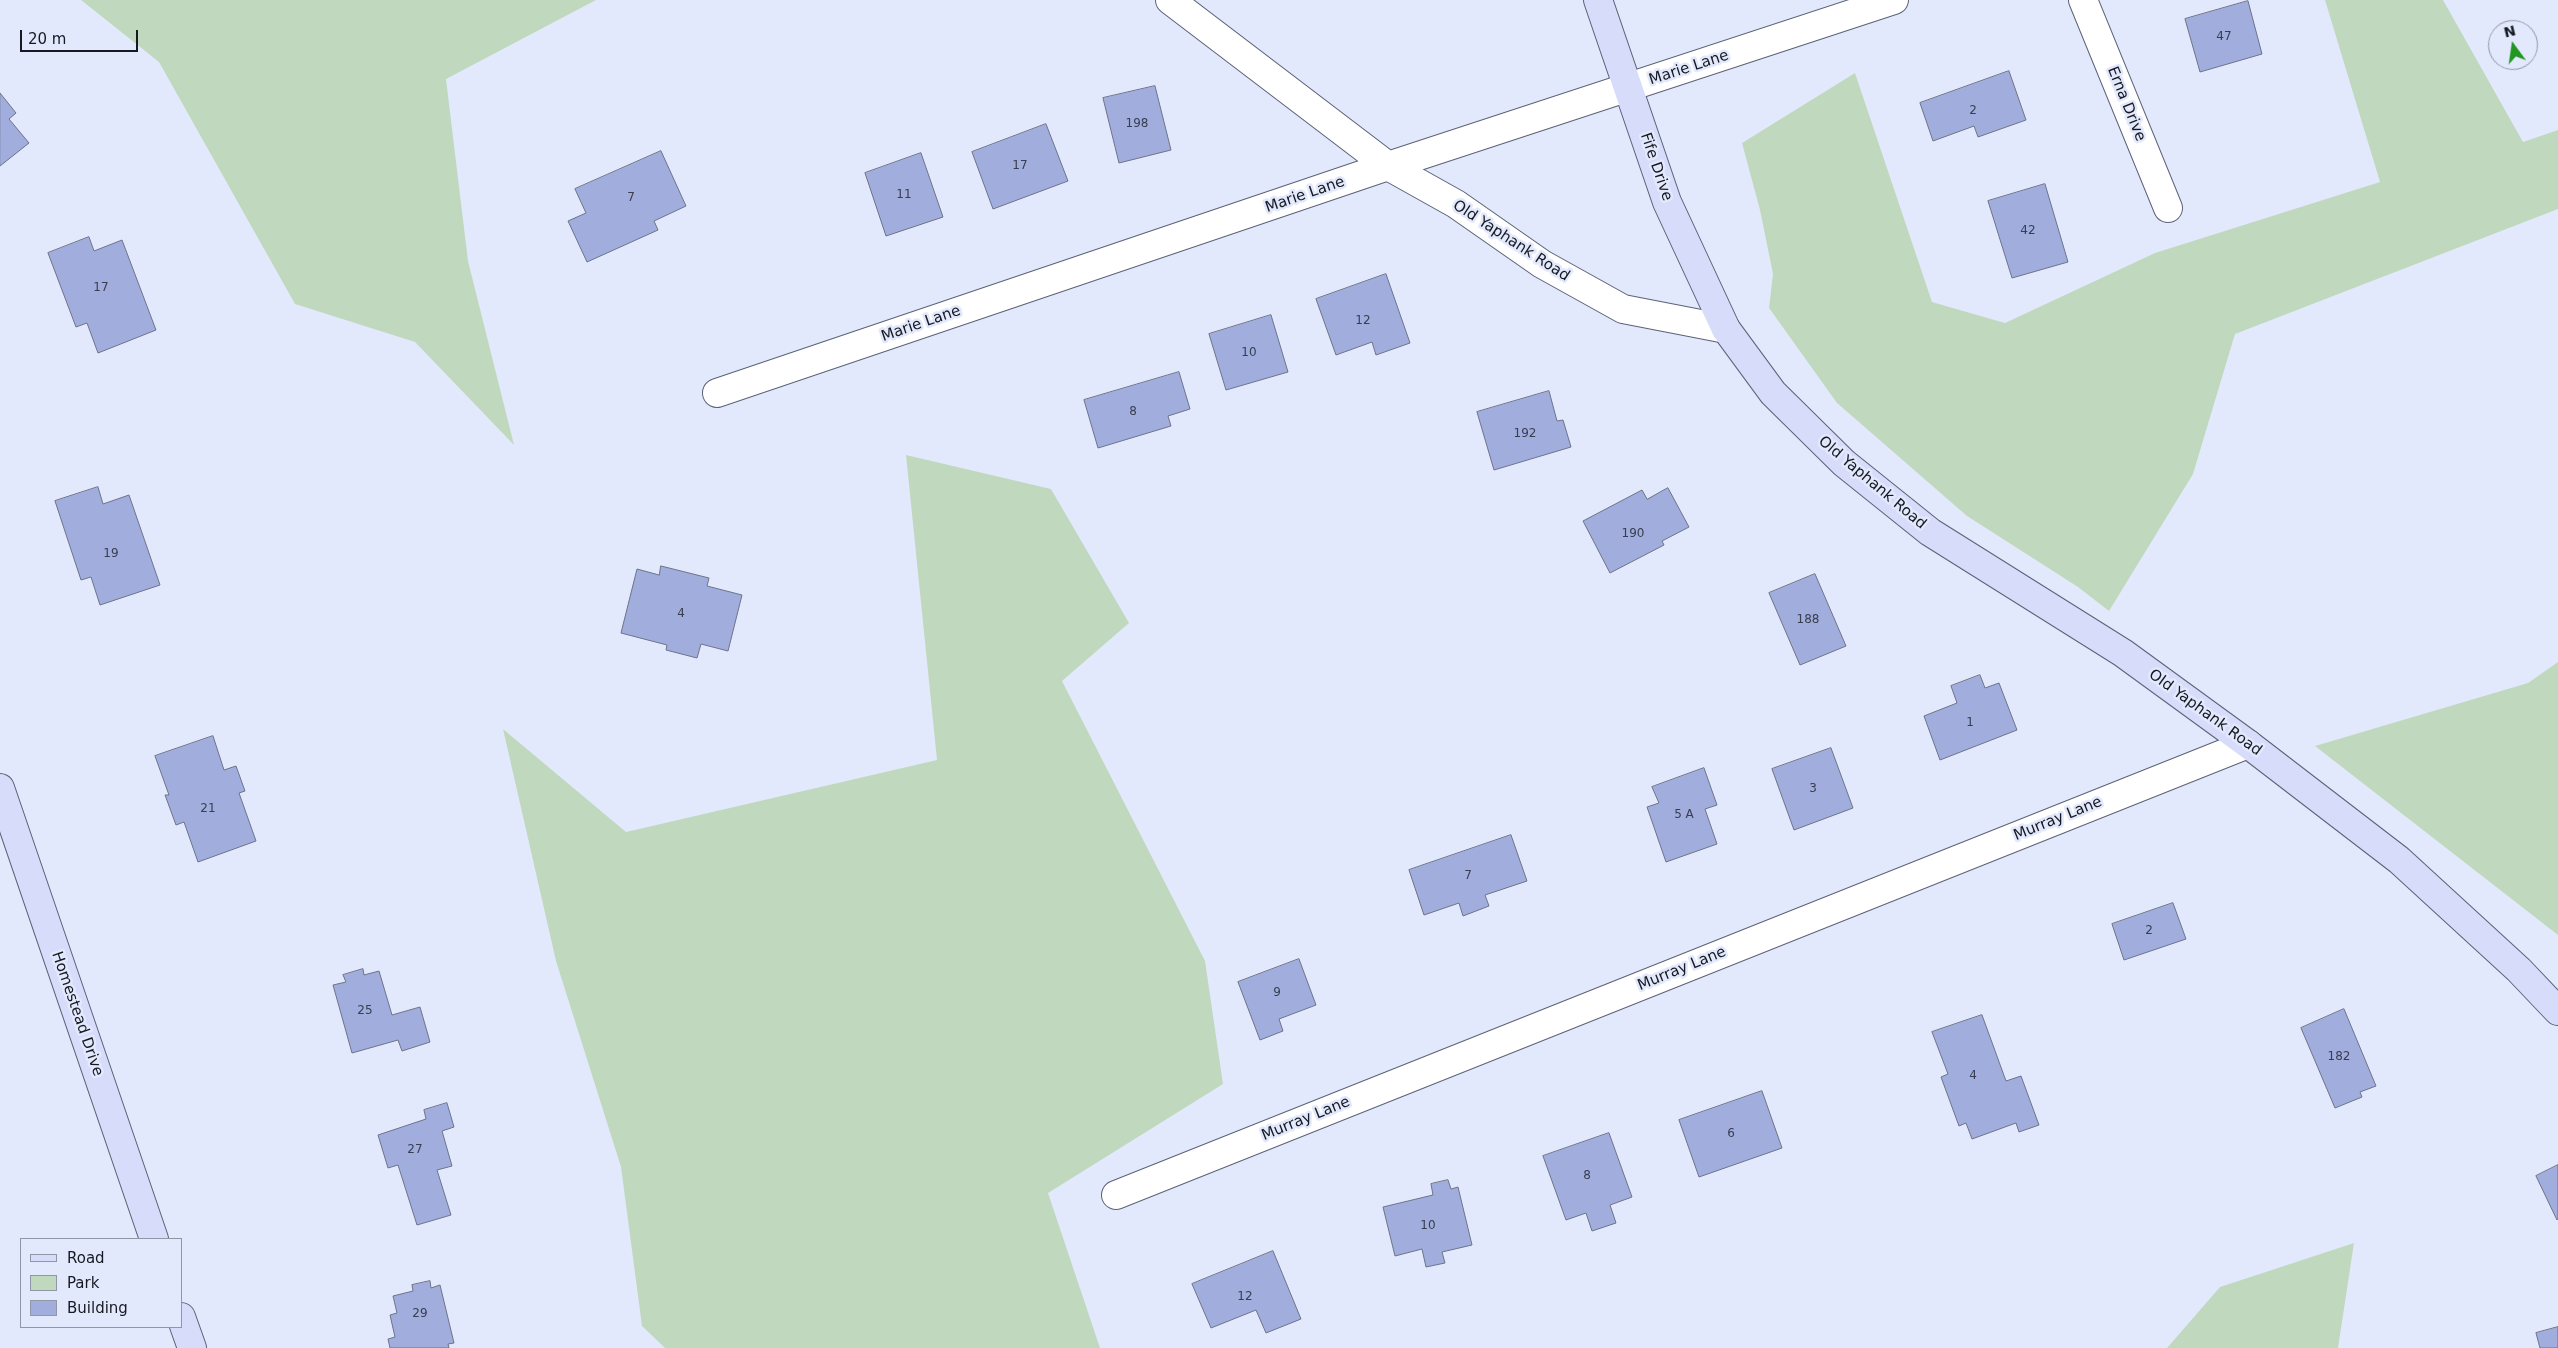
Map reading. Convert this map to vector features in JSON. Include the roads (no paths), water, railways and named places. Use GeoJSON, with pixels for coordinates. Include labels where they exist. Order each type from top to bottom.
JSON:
{"type":"FeatureCollection","features":[{"type":"Feature","properties":{"kind":"street","name":"Old Yaphank Road"},"geometry":{"type":"LineString","coordinates":[[1170,0],[1388,166],[1456,204],[1542,264],[1623,309],[1726,329],[1773,393],[1844,463],[1930,532],[2123,653],[2248,744],[2398,860],[2519,970],[2558,1011]]}},
{"type":"Feature","properties":{"kind":"street","name":"Fife Drive"},"geometry":{"type":"LineString","coordinates":[[1598,0],[1667,202],[1726,329]]}},
{"type":"Feature","properties":{"kind":"street","name":"Marie Lane"},"geometry":{"type":"LineString","coordinates":[[716,393],[1388,166],[1894,0]]}},
{"type":"Feature","properties":{"kind":"street","name":"Erna Drive"},"geometry":{"type":"LineString","coordinates":[[2083,0],[2168,208]]}},
{"type":"Feature","properties":{"kind":"street","name":"Murray Lane"},"geometry":{"type":"LineString","coordinates":[[1116,1195],[2248,744]]}},
{"type":"Feature","properties":{"kind":"street","name":"Homestead Drive"},"geometry":{"type":"LineString","coordinates":[[0,788],[154,1238]]}},
{"type":"Feature","properties":{"kind":"street"},"geometry":{"type":"LineString","coordinates":[[182,1320],[192,1348]]}}]}
